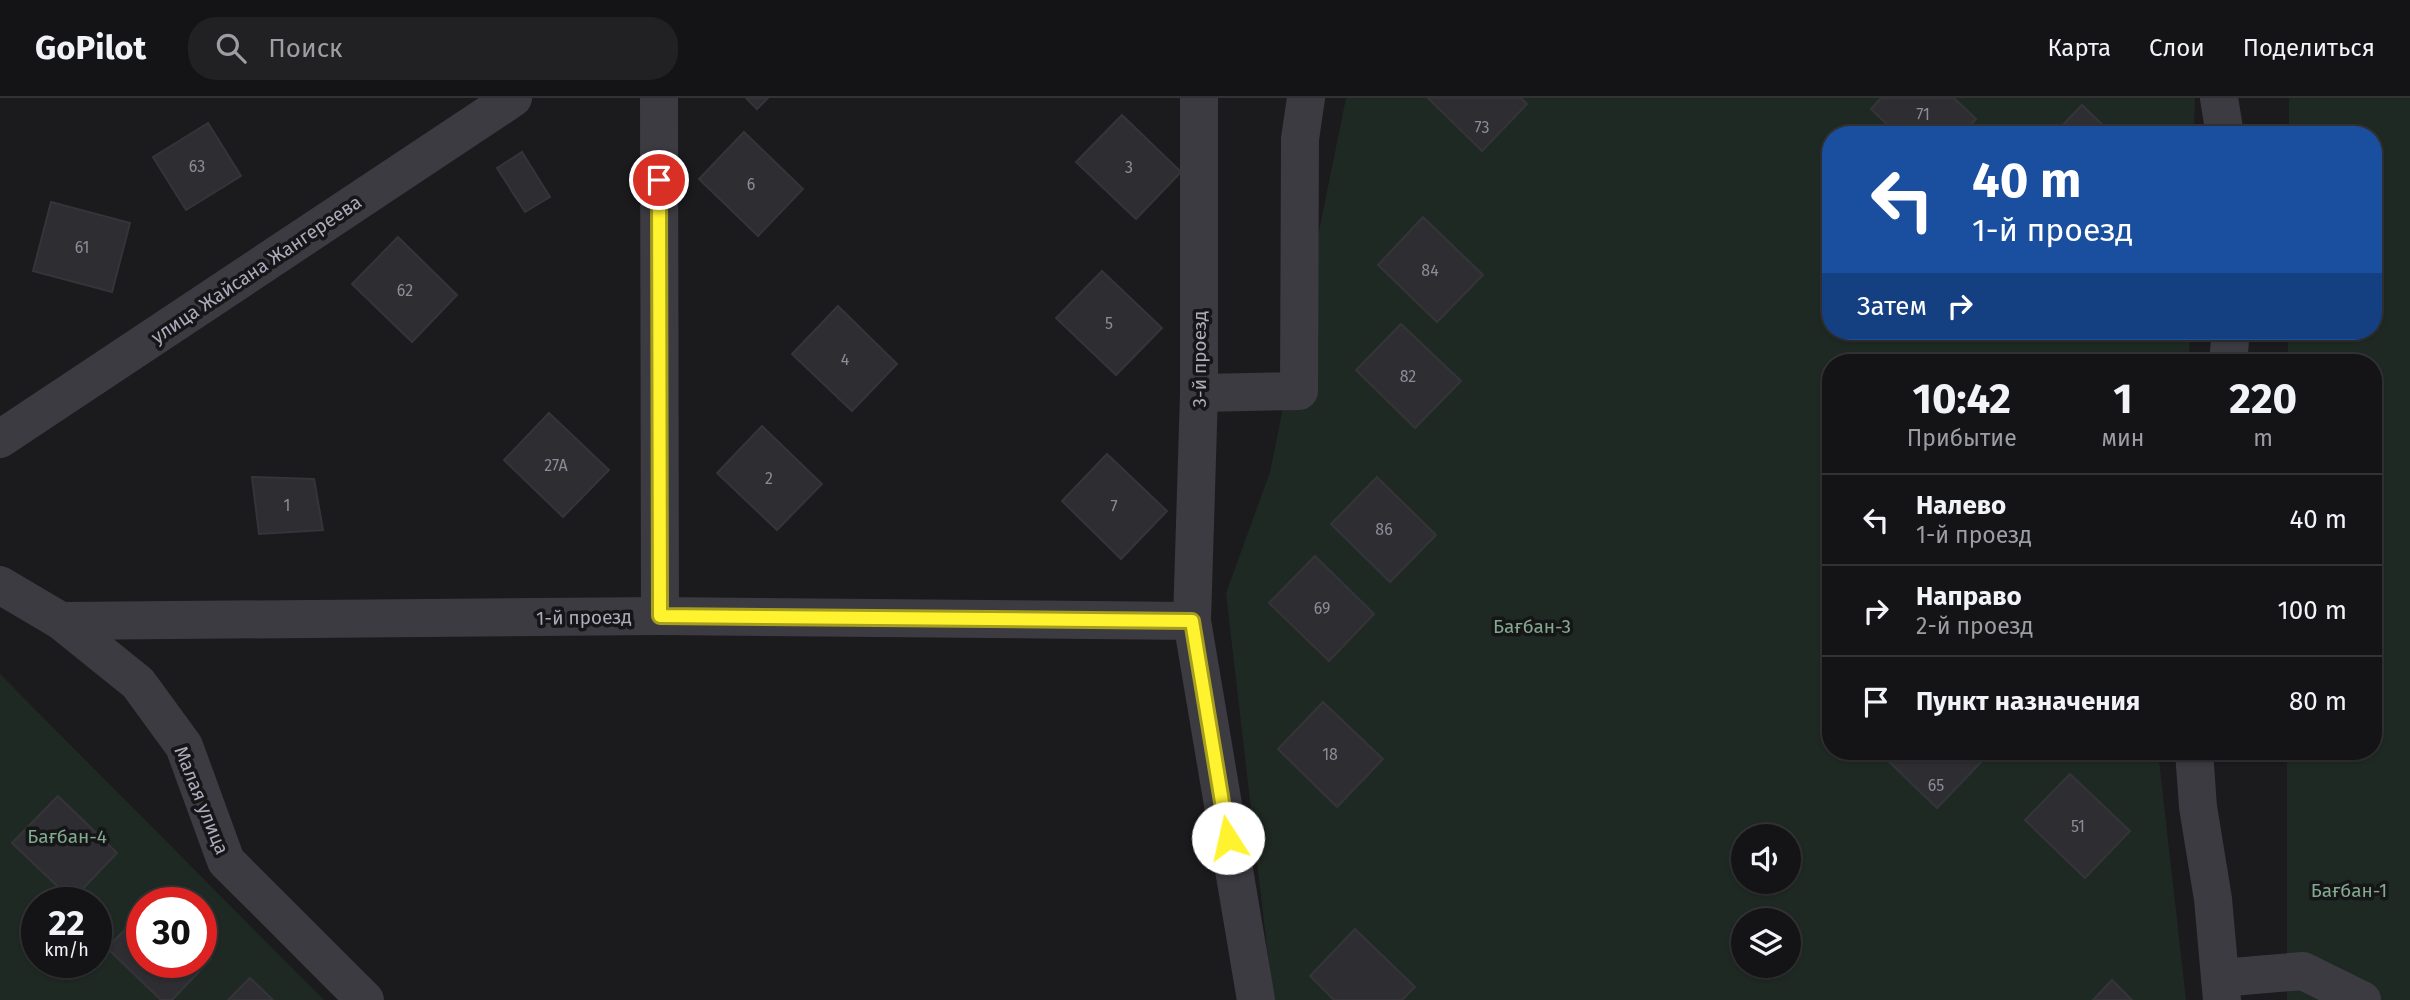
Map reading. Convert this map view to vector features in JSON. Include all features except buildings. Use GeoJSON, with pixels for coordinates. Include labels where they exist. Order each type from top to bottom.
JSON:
{"type":"FeatureCollection","features":[{"type":"Feature","properties":{"kind":"street","name":"улица Жайсана Жангереева"},"geometry":{"type":"LineString","coordinates":[[0,439],[513,98]]}},
{"type":"Feature","properties":{"kind":"street"},"geometry":{"type":"LineString","coordinates":[[659,98],[660,616]]}},
{"type":"Feature","properties":{"kind":"street","name":"3-й проезд"},"geometry":{"type":"LineString","coordinates":[[1199,98],[1199,393],[1192,621],[1256,1000]]}},
{"type":"Feature","properties":{"kind":"street"},"geometry":{"type":"LineString","coordinates":[[1199,393],[1299,391],[1300,139],[1306,98]]}},
{"type":"Feature","properties":{"kind":"street"},"geometry":{"type":"LineString","coordinates":[[2219,98],[2224,126]]}},
{"type":"Feature","properties":{"kind":"street","name":"Малая улица"},"geometry":{"type":"LineString","coordinates":[[0,585],[61,621],[138,683],[184,746],[226,861],[365,1000]]}},
{"type":"Feature","properties":{"kind":"street","name":"1-й проезд"},"geometry":{"type":"LineString","coordinates":[[61,621],[660,616],[1192,621]]}},
{"type":"Feature","properties":{"kind":"street"},"geometry":{"type":"LineString","coordinates":[[2195,760],[2198,807],[2213,899],[2221,989],[2303,971],[2362,1000]]}},
{"type":"Feature","properties":{"kind":"green space","name":"Бағбан-3"},"geometry":{"type":"Polygon","coordinates":[[[1346,98],[2195,98],[2194,126],[1822,126],[1822,340],[2190,340],[2189,354],[1822,354],[1822,760],[2159,760],[2186,1000],[1273,1000],[1226,593],[1270,472],[1346,98]]]}},
{"type":"Feature","properties":{"kind":"green space","name":"Бағбан-1"},"geometry":{"type":"Polygon","coordinates":[[[2289,98],[2410,98],[2410,1000],[2287,1000],[2287,760],[2382,760],[2382,354],[2288,354],[2288,340],[2382,340],[2382,126],[2289,126],[2289,98]]]}},
{"type":"Feature","properties":{"kind":"green space","name":"Бағбан-4"},"geometry":{"type":"Polygon","coordinates":[[[0,674],[212,887],[126,887],[126,978],[217,978],[217,892],[324,1000],[0,1000],[0,674]]]}},
{"type":"Feature","properties":{"kind":"route"},"geometry":{"type":"LineString","coordinates":[[659,180],[660,616],[1192,621],[1228,838]]}}]}
